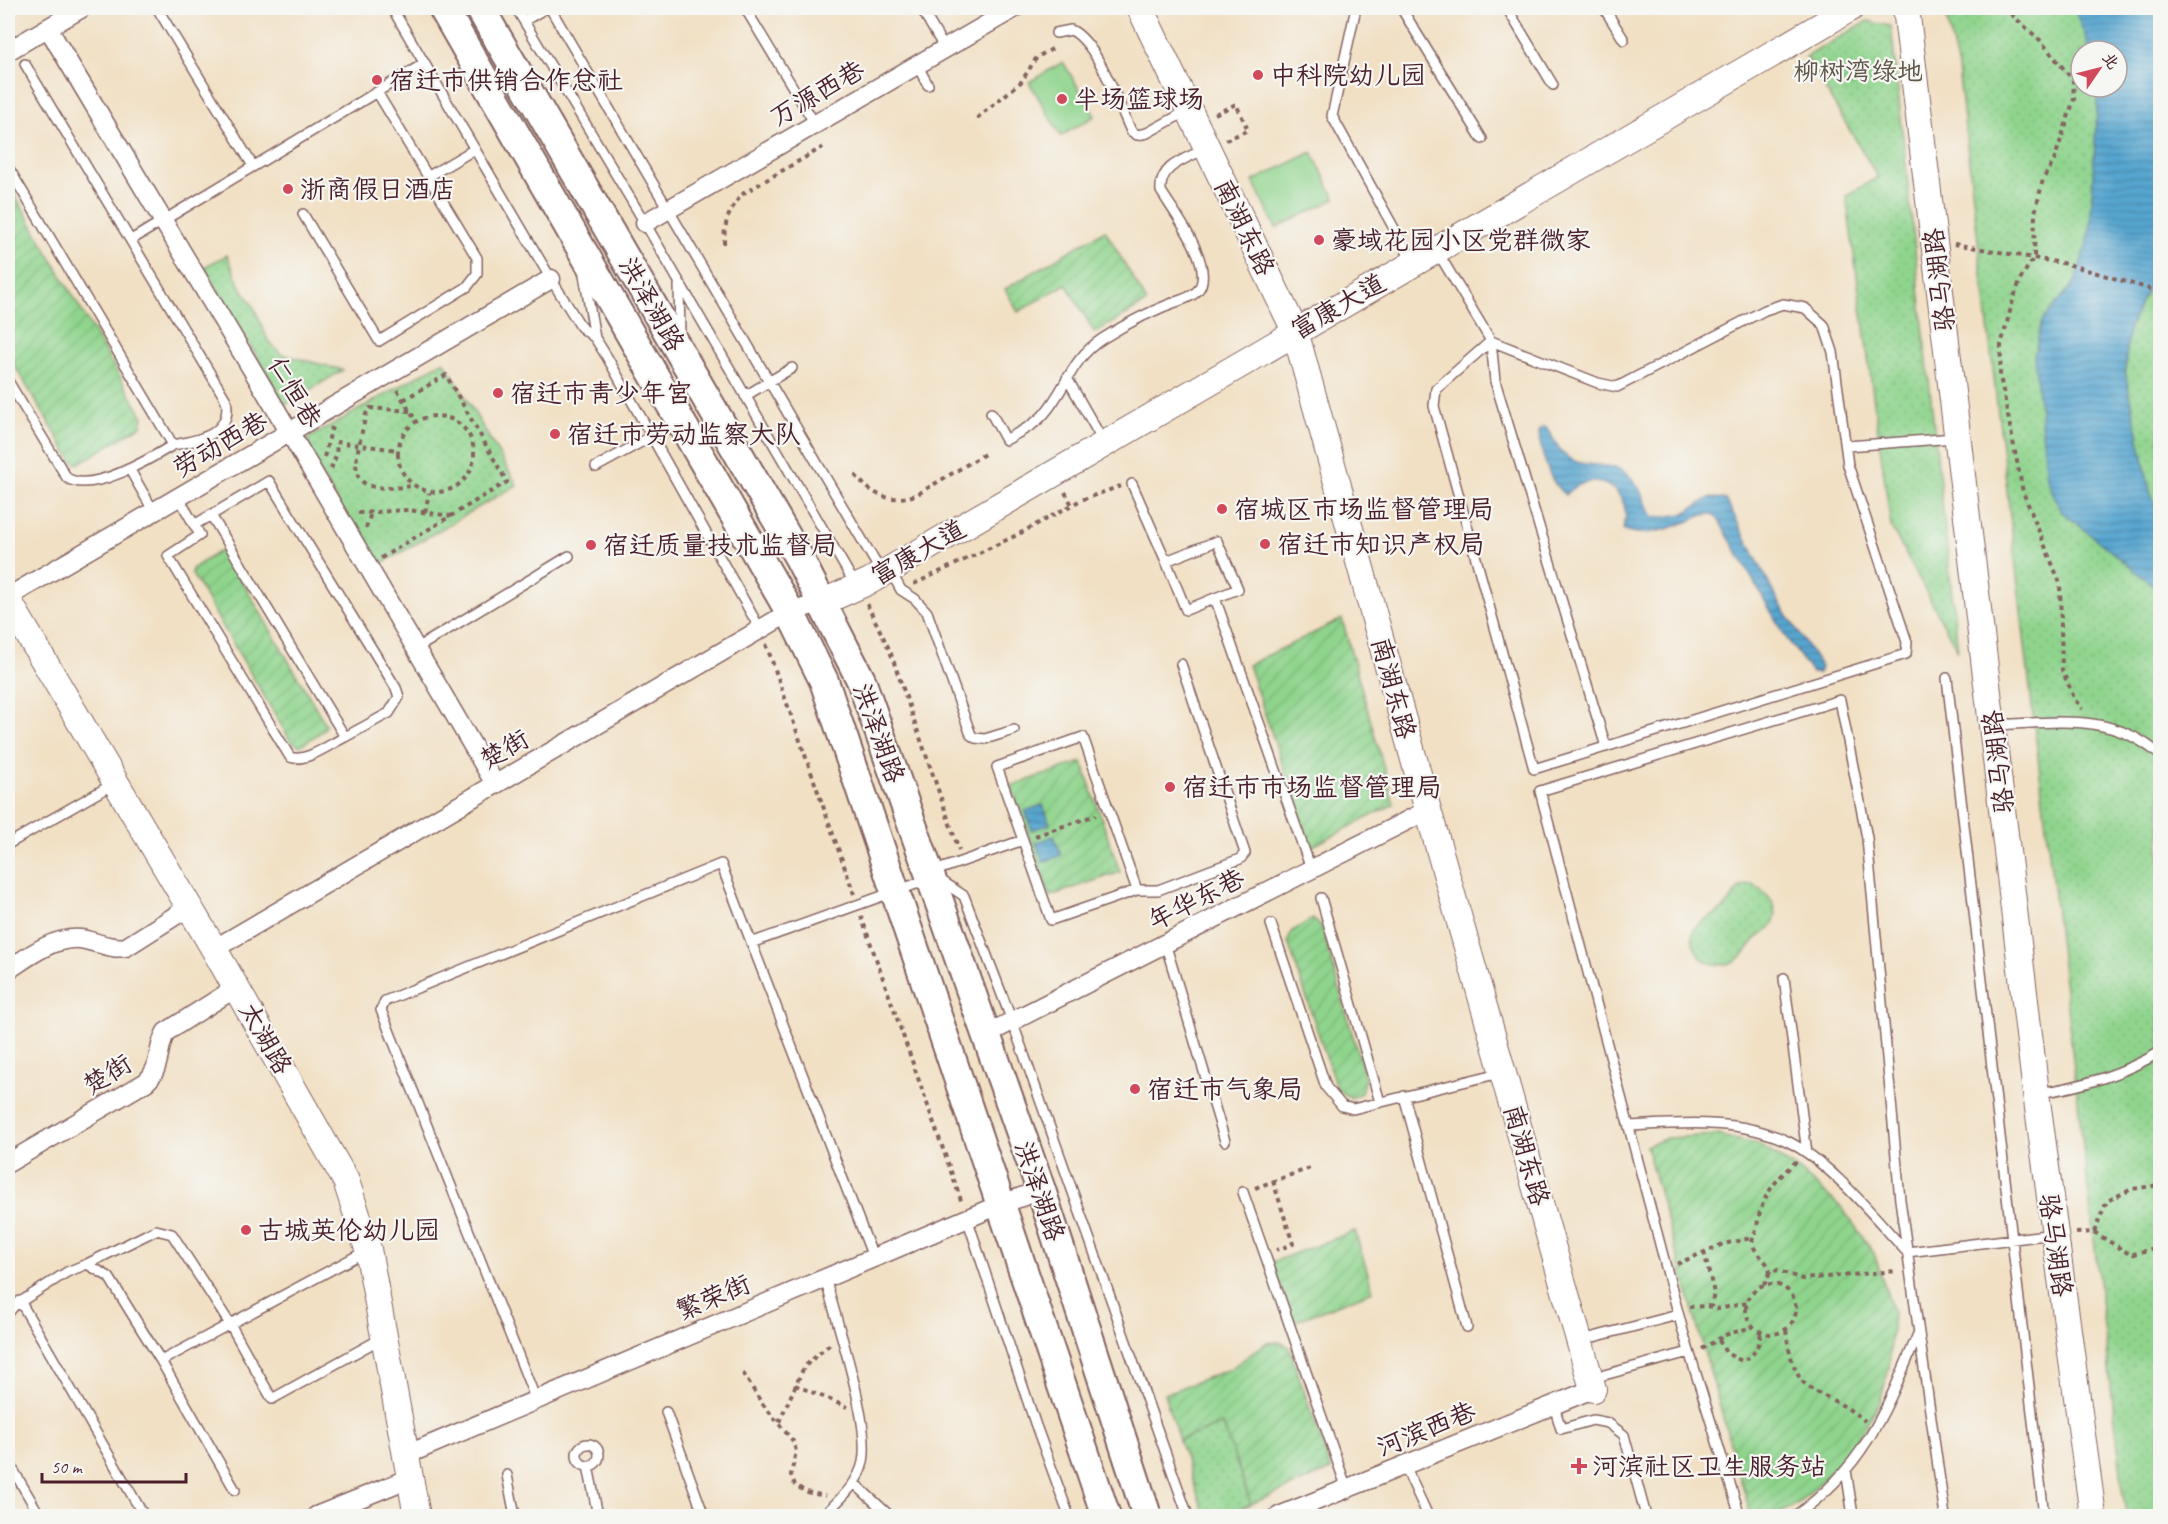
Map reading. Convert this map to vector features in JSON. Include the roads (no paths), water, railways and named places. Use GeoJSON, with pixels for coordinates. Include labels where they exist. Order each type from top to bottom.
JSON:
{"type":"FeatureCollection","features":[{"type":"Feature","properties":{"kind":"main road","name":"洪泽湖路"},"geometry":{"type":"LineString","coordinates":[[443,8],[790,612],[824,681],[1106,1516]]}},
{"type":"Feature","properties":{"kind":"main road","name":"洪泽湖路"},"geometry":{"type":"LineString","coordinates":[[480,8],[823,602],[861,680],[1041,1190],[1147,1516]]}},
{"type":"Feature","properties":{"kind":"street"},"geometry":{"type":"LineString","coordinates":[[8,51],[82,8]]}},
{"type":"Feature","properties":{"kind":"street","name":"万源西巷"},"geometry":{"type":"LineString","coordinates":[[645,223],[1015,8]]}},
{"type":"Feature","properties":{"kind":"street","name":"南湖东路"},"geometry":{"type":"LineString","coordinates":[[1140,8],[1295,331],[1428,810],[1592,1384]]}},
{"type":"Feature","properties":{"kind":"street","name":"富康大道"},"geometry":{"type":"LineString","coordinates":[[823,602],[857,588],[891,578],[1104,443],[1851,8]]}},
{"type":"Feature","properties":{"kind":"street","name":"骆马湖路"},"geometry":{"type":"LineString","coordinates":[[1906,8],[1994,725],[2036,1093],[2093,1516]]}},
{"type":"Feature","properties":{"kind":"street","name":"仁恒巷"},"geometry":{"type":"LineString","coordinates":[[48,28],[290,433],[321,476],[495,784]]}},
{"type":"Feature","properties":{"kind":"street","name":"劳动西巷"},"geometry":{"type":"LineString","coordinates":[[8,598],[551,279]]}},
{"type":"Feature","properties":{"kind":"street","name":"太湖路"},"geometry":{"type":"LineString","coordinates":[[8,598],[339,1165],[353,1198],[368,1249],[417,1516]]}},
{"type":"Feature","properties":{"kind":"street","name":"楚街"},"geometry":{"type":"LineString","coordinates":[[214,949],[760,629],[790,612],[823,602]]}},
{"type":"Feature","properties":{"kind":"street","name":"年华东巷"},"geometry":{"type":"LineString","coordinates":[[987,1034],[1428,810]]}},
{"type":"Feature","properties":{"kind":"street"},"geometry":{"type":"LineString","coordinates":[[8,970],[42,949],[69,940],[80,939],[117,949],[126,947],[189,907]]}},
{"type":"Feature","properties":{"kind":"street","name":"楚街"},"geometry":{"type":"LineString","coordinates":[[8,1163],[146,1082],[154,1075],[166,1032],[237,987]]}},
{"type":"Feature","properties":{"kind":"street","name":"繁荣街"},"geometry":{"type":"LineString","coordinates":[[316,1516],[536,1400],[999,1204],[1041,1190]]}},
{"type":"Feature","properties":{"kind":"street","name":"河滨西巷"},"geometry":{"type":"LineString","coordinates":[[1279,1516],[1554,1406],[1592,1384]]}},
{"type":"Feature","properties":{"kind":"lane"},"geometry":{"type":"LineString","coordinates":[[157,8],[253,166]]}},
{"type":"Feature","properties":{"kind":"lane"},"geometry":{"type":"LineString","coordinates":[[392,8],[551,279],[581,327],[595,338]]}},
{"type":"Feature","properties":{"kind":"lane"},"geometry":{"type":"LineString","coordinates":[[516,8],[645,223],[857,588]]}},
{"type":"Feature","properties":{"kind":"lane"},"geometry":{"type":"LineString","coordinates":[[524,21],[548,8],[670,209],[770,381],[891,578],[927,612],[971,735],[985,739],[1014,730]]}},
{"type":"Feature","properties":{"kind":"lane"},"geometry":{"type":"LineString","coordinates":[[745,8],[815,124]]}},
{"type":"Feature","properties":{"kind":"lane"},"geometry":{"type":"LineString","coordinates":[[921,8],[945,49]]}},
{"type":"Feature","properties":{"kind":"lane"},"geometry":{"type":"LineString","coordinates":[[1355,8],[1332,116],[1413,262]]}},
{"type":"Feature","properties":{"kind":"lane"},"geometry":{"type":"LineString","coordinates":[[1401,8],[1482,139]]}},
{"type":"Feature","properties":{"kind":"lane"},"geometry":{"type":"LineString","coordinates":[[1507,8],[1553,85]]}},
{"type":"Feature","properties":{"kind":"lane"},"geometry":{"type":"LineString","coordinates":[[1604,8],[1624,40]]}},
{"type":"Feature","properties":{"kind":"lane"},"geometry":{"type":"LineString","coordinates":[[1056,33],[1065,29],[1077,33],[1092,51],[1131,131],[1137,135],[1192,116]]}},
{"type":"Feature","properties":{"kind":"lane"},"geometry":{"type":"LineString","coordinates":[[131,240],[425,63]]}},
{"type":"Feature","properties":{"kind":"lane"},"geometry":{"type":"LineString","coordinates":[[8,381],[67,478],[81,483],[130,470],[173,446],[200,439],[225,423],[228,416],[226,400],[25,64]]}},
{"type":"Feature","properties":{"kind":"lane"},"geometry":{"type":"LineString","coordinates":[[917,65],[928,85]]}},
{"type":"Feature","properties":{"kind":"lane"},"geometry":{"type":"LineString","coordinates":[[303,214],[379,341],[467,287],[477,274],[477,258],[378,92]]}},
{"type":"Feature","properties":{"kind":"lane"},"geometry":{"type":"LineString","coordinates":[[991,414],[1006,440],[1042,417],[1078,359],[1088,348],[1131,320],[1190,297],[1199,289],[1203,278],[1202,262],[1161,191],[1161,182],[1167,169],[1207,148]]}},
{"type":"Feature","properties":{"kind":"lane"},"geometry":{"type":"LineString","coordinates":[[429,176],[475,149]]}},
{"type":"Feature","properties":{"kind":"lane"},"geometry":{"type":"LineString","coordinates":[[8,167],[173,446]]}},
{"type":"Feature","properties":{"kind":"lane"},"geometry":{"type":"LineString","coordinates":[[578,243],[595,338],[760,629]]}},
{"type":"Feature","properties":{"kind":"lane"},"geometry":{"type":"LineString","coordinates":[[1436,249],[1491,340],[1495,381],[1606,747]]}},
{"type":"Feature","properties":{"kind":"lane"},"geometry":{"type":"LineString","coordinates":[[679,282],[681,354]]}},
{"type":"Feature","properties":{"kind":"lane"},"geometry":{"type":"LineString","coordinates":[[1783,304],[1805,308],[1824,325],[1833,352],[1848,465],[1907,642],[1906,654],[1534,769],[1434,406],[1436,389],[1491,340],[1598,384],[1617,387],[1765,310],[1783,304]]}},
{"type":"Feature","properties":{"kind":"lane"},"geometry":{"type":"LineString","coordinates":[[745,396],[792,368]]}},
{"type":"Feature","properties":{"kind":"lane"},"geometry":{"type":"LineString","coordinates":[[1067,378],[1104,443]]}},
{"type":"Feature","properties":{"kind":"lane"},"geometry":{"type":"LineString","coordinates":[[596,467],[652,436]]}},
{"type":"Feature","properties":{"kind":"lane"},"geometry":{"type":"LineString","coordinates":[[1847,446],[1958,438]]}},
{"type":"Feature","properties":{"kind":"lane"},"geometry":{"type":"LineString","coordinates":[[130,470],[154,512]]}},
{"type":"Feature","properties":{"kind":"lane"},"geometry":{"type":"LineString","coordinates":[[179,498],[194,525],[200,535],[168,555],[290,757],[296,759],[304,757],[389,713],[399,698],[396,688],[269,481],[194,525]]}},
{"type":"Feature","properties":{"kind":"lane"},"geometry":{"type":"LineString","coordinates":[[1129,483],[1166,561],[1186,610],[1238,589],[1217,540],[1166,561]]}},
{"type":"Feature","properties":{"kind":"lane"},"geometry":{"type":"LineString","coordinates":[[211,515],[345,737]]}},
{"type":"Feature","properties":{"kind":"lane"},"geometry":{"type":"LineString","coordinates":[[417,648],[569,556]]}},
{"type":"Feature","properties":{"kind":"lane"},"geometry":{"type":"LineString","coordinates":[[1215,598],[1311,869]]}},
{"type":"Feature","properties":{"kind":"lane"},"geometry":{"type":"LineString","coordinates":[[1137,890],[1083,737],[997,768],[1051,920],[1137,890],[1158,890],[1240,859],[1245,853],[1181,664]]}},
{"type":"Feature","properties":{"kind":"lane"},"geometry":{"type":"LineString","coordinates":[[1947,678],[2044,1516]]}},
{"type":"Feature","properties":{"kind":"lane"},"geometry":{"type":"LineString","coordinates":[[1740,1516],[1689,1353],[1540,790],[1840,700],[1867,838],[1900,1200],[1945,1516]]}},
{"type":"Feature","properties":{"kind":"lane"},"geometry":{"type":"LineString","coordinates":[[1994,725],[2093,722],[2126,732],[2160,755]]}},
{"type":"Feature","properties":{"kind":"lane"},"geometry":{"type":"LineString","coordinates":[[8,844],[116,782]]}},
{"type":"Feature","properties":{"kind":"lane"},"geometry":{"type":"LineString","coordinates":[[751,943],[895,891],[1023,840]]}},
{"type":"Feature","properties":{"kind":"lane"},"geometry":{"type":"LineString","coordinates":[[536,1400],[381,1010],[385,1001],[721,864],[873,1257]]}},
{"type":"Feature","properties":{"kind":"lane"},"geometry":{"type":"LineString","coordinates":[[930,876],[964,896],[1012,1021],[1188,1516]]}},
{"type":"Feature","properties":{"kind":"lane"},"geometry":{"type":"LineString","coordinates":[[1321,898],[1380,1102]]}},
{"type":"Feature","properties":{"kind":"lane"},"geometry":{"type":"LineString","coordinates":[[1271,924],[1326,1087],[1342,1106],[1353,1109],[1504,1072]]}},
{"type":"Feature","properties":{"kind":"lane"},"geometry":{"type":"LineString","coordinates":[[1165,943],[1225,1140]]}},
{"type":"Feature","properties":{"kind":"lane"},"geometry":{"type":"LineString","coordinates":[[1784,978],[1807,1153]]}},
{"type":"Feature","properties":{"kind":"lane"},"geometry":{"type":"LineString","coordinates":[[2036,1093],[2071,1088],[2128,1068],[2160,1052]]}},
{"type":"Feature","properties":{"kind":"lane"},"geometry":{"type":"LineString","coordinates":[[1404,1096],[1467,1327]]}},
{"type":"Feature","properties":{"kind":"lane"},"geometry":{"type":"LineString","coordinates":[[1630,1126],[1687,1123],[1729,1125],[1773,1136],[1807,1153],[1858,1199],[1907,1252]]}},
{"type":"Feature","properties":{"kind":"lane"},"geometry":{"type":"LineString","coordinates":[[1243,1192],[1347,1489]]}},
{"type":"Feature","properties":{"kind":"lane"},"geometry":{"type":"LineString","coordinates":[[968,1218],[1035,1423],[1069,1516]]}},
{"type":"Feature","properties":{"kind":"lane"},"geometry":{"type":"LineString","coordinates":[[8,1313],[20,1301],[67,1272],[144,1235],[163,1230],[172,1234],[180,1242],[272,1399],[384,1337]]}},
{"type":"Feature","properties":{"kind":"lane"},"geometry":{"type":"LineString","coordinates":[[1907,1252],[2055,1234]]}},
{"type":"Feature","properties":{"kind":"lane"},"geometry":{"type":"LineString","coordinates":[[161,1361],[368,1249]]}},
{"type":"Feature","properties":{"kind":"lane"},"geometry":{"type":"LineString","coordinates":[[87,1264],[109,1277],[161,1361],[235,1490]]}},
{"type":"Feature","properties":{"kind":"lane"},"geometry":{"type":"LineString","coordinates":[[823,1516],[854,1483],[863,1462],[865,1447],[860,1413],[825,1278]]}},
{"type":"Feature","properties":{"kind":"lane"},"geometry":{"type":"LineString","coordinates":[[20,1301],[144,1516]]}},
{"type":"Feature","properties":{"kind":"lane"},"geometry":{"type":"LineString","coordinates":[[1580,1341],[1678,1312]]}},
{"type":"Feature","properties":{"kind":"lane"},"geometry":{"type":"LineString","coordinates":[[1795,1516],[1829,1489],[1876,1431],[1918,1332]]}},
{"type":"Feature","properties":{"kind":"lane"},"geometry":{"type":"LineString","coordinates":[[1592,1384],[1689,1353]]}},
{"type":"Feature","properties":{"kind":"lane"},"geometry":{"type":"LineString","coordinates":[[1554,1406],[1561,1429],[1593,1420],[1608,1423],[1624,1435],[1646,1516]]}},
{"type":"Feature","properties":{"kind":"lane"},"geometry":{"type":"LineString","coordinates":[[666,1412],[704,1516]]}},
{"type":"Feature","properties":{"kind":"lane"},"geometry":{"type":"LineString","coordinates":[[8,1461],[40,1516]]}},
{"type":"Feature","properties":{"kind":"lane"},"geometry":{"type":"LineString","coordinates":[[588,1466],[598,1516]]}},
{"type":"Feature","properties":{"kind":"lane"},"geometry":{"type":"LineString","coordinates":[[1405,1466],[1428,1516]]}},
{"type":"Feature","properties":{"kind":"lane"},"geometry":{"type":"LineString","coordinates":[[1846,1470],[1853,1516]]}},
{"type":"Feature","properties":{"kind":"lane"},"geometry":{"type":"LineString","coordinates":[[507,1475],[515,1516]]}},
{"type":"Feature","properties":{"kind":"lane"},"geometry":{"type":"LineString","coordinates":[[854,1483],[890,1516]]}},
{"type":"Feature","properties":{"kind":"water"},"geometry":{"type":"Polygon","coordinates":[[[2074,8],[2160,8],[2160,254],[2155,272],[2129,329],[2125,371],[2150,491],[2160,516],[2160,591],[2060,510],[2047,478],[2034,356],[2042,321],[2075,282],[2090,233],[2097,99],[2129,99],[2129,39],[2086,39],[2074,8]]]}},
{"type":"Feature","properties":{"kind":"water"},"geometry":{"type":"Polygon","coordinates":[[[1543,427],[1547,428],[1562,452],[1572,460],[1612,467],[1627,474],[1640,490],[1654,518],[1683,514],[1711,497],[1726,500],[1780,604],[1821,667],[1819,673],[1812,673],[1785,636],[1718,519],[1711,514],[1703,515],[1674,527],[1652,532],[1632,532],[1623,529],[1626,515],[1624,503],[1610,487],[1588,482],[1576,486],[1566,495],[1555,484],[1543,456],[1539,430],[1543,427]]]}},
{"type":"Feature","properties":{"kind":"water"},"geometry":{"type":"Polygon","coordinates":[[[1043,805],[1050,824],[1032,830],[1025,811],[1043,805]]]}},
{"type":"Feature","properties":{"kind":"water"},"geometry":{"type":"Polygon","coordinates":[[[1054,836],[1061,855],[1043,862],[1036,843],[1054,836]]]}},
{"type":"Feature","properties":{"kind":"place","name":"中科院幼儿园"},"geometry":{"type":"Point","coordinates":[1258,75]}},
{"type":"Feature","properties":{"kind":"place","name":"宿迁市供销合作总社"},"geometry":{"type":"Point","coordinates":[377,80]}},
{"type":"Feature","properties":{"kind":"place","name":"半场篮球场"},"geometry":{"type":"Point","coordinates":[1062,99]}},
{"type":"Feature","properties":{"kind":"place","name":"浙商假日酒店"},"geometry":{"type":"Point","coordinates":[288,189]}},
{"type":"Feature","properties":{"kind":"place","name":"豪域花园小区党群微家"},"geometry":{"type":"Point","coordinates":[1319,240]}},
{"type":"Feature","properties":{"kind":"place","name":"宿迁市青少年宫"},"geometry":{"type":"Point","coordinates":[498,393]}},
{"type":"Feature","properties":{"kind":"place","name":"宿迁市劳动监察大队"},"geometry":{"type":"Point","coordinates":[555,434]}},
{"type":"Feature","properties":{"kind":"place","name":"宿城区市场监督管理局"},"geometry":{"type":"Point","coordinates":[1222,509]}},
{"type":"Feature","properties":{"kind":"place","name":"宿迁市知识产权局"},"geometry":{"type":"Point","coordinates":[1265,544]}},
{"type":"Feature","properties":{"kind":"place","name":"宿迁质量技术监督局"},"geometry":{"type":"Point","coordinates":[591,545]}},
{"type":"Feature","properties":{"kind":"place","name":"宿迁市市场监督管理局"},"geometry":{"type":"Point","coordinates":[1170,787]}},
{"type":"Feature","properties":{"kind":"place","name":"宿迁市气象局"},"geometry":{"type":"Point","coordinates":[1135,1089]}},
{"type":"Feature","properties":{"kind":"place","name":"古城英伦幼儿园"},"geometry":{"type":"Point","coordinates":[246,1230]}},
{"type":"Feature","properties":{"kind":"place","name":"河滨社区卫生服务站"},"geometry":{"type":"Point","coordinates":[1579,1466]}},
{"type":"Feature","properties":{"kind":"park label","name":"柳树湾绿地"},"geometry":{"type":"Point","coordinates":[1858,71]}}]}
